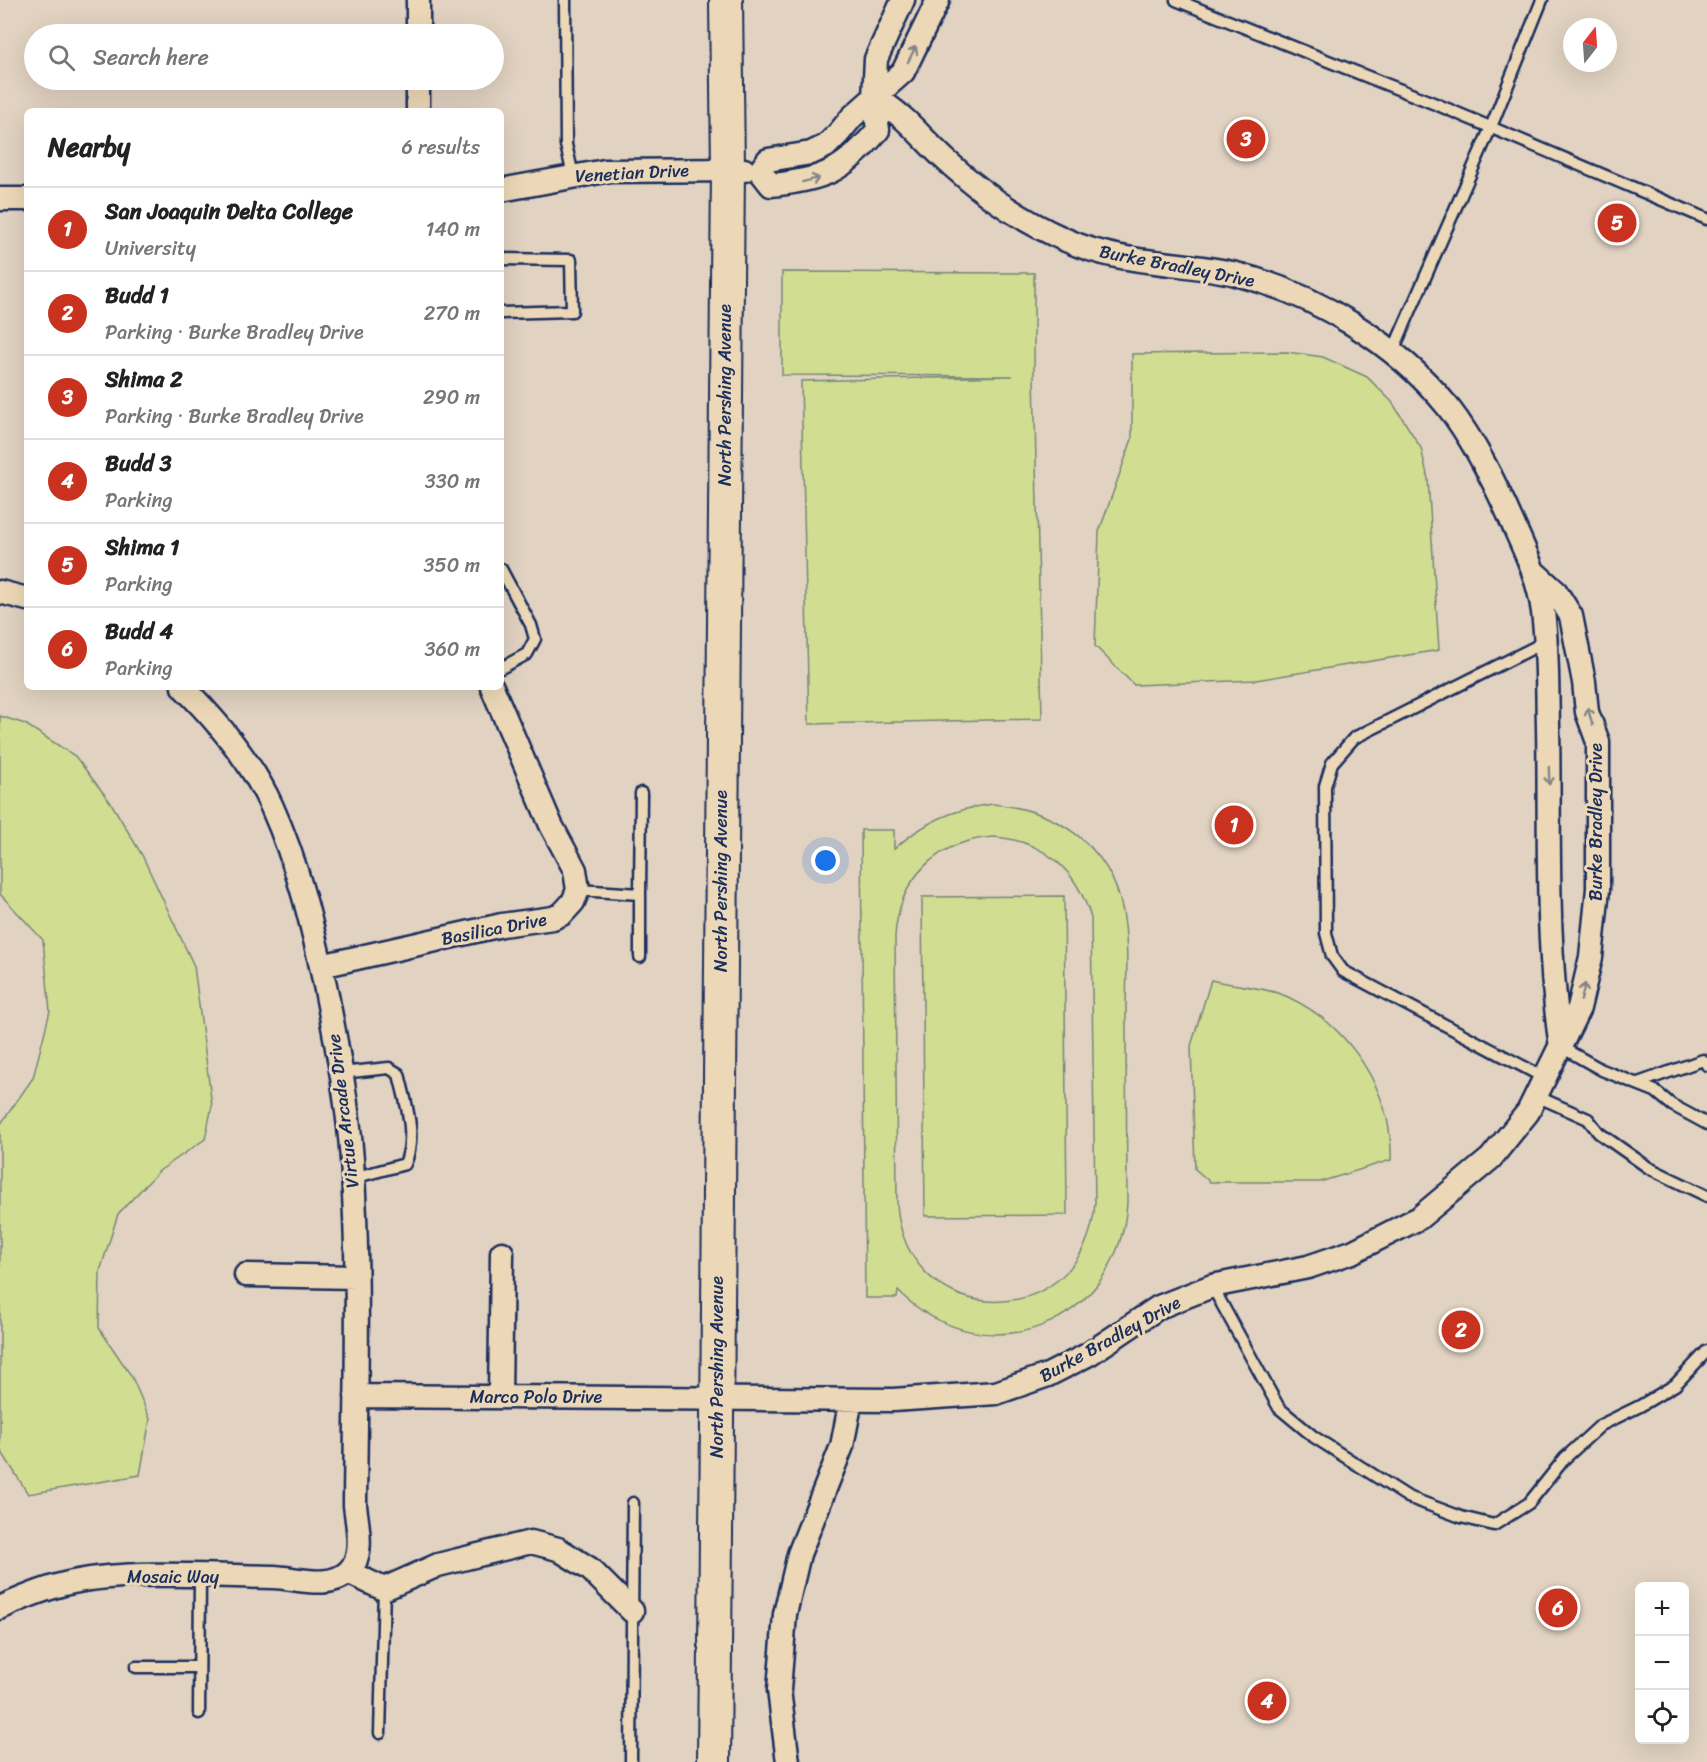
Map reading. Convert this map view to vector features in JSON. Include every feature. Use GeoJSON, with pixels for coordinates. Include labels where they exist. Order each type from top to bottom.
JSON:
{"type":"FeatureCollection","features":[{"type":"Feature","properties":{"kind":"main road","name":"North Pershing Avenue"},"geometry":{"type":"LineString","coordinates":[[714,1762],[728,169],[726,0]]}},
{"type":"Feature","properties":{"kind":"street"},"geometry":{"type":"LineString","coordinates":[[418,0],[418,24]]}},
{"type":"Feature","properties":{"kind":"street"},"geometry":{"type":"LineString","coordinates":[[874,97],[876,59],[903,0]]}},
{"type":"Feature","properties":{"kind":"street"},"geometry":{"type":"LineString","coordinates":[[874,97],[903,72],[938,0]]}},
{"type":"Feature","properties":{"kind":"street"},"geometry":{"type":"LineString","coordinates":[[418,90],[418,108]]}},
{"type":"Feature","properties":{"kind":"street","name":"Venetian Drive"},"geometry":{"type":"LineString","coordinates":[[504,189],[605,171],[728,169],[760,171],[768,160],[811,153],[826,146],[874,97]]}},
{"type":"Feature","properties":{"kind":"street","name":"Burke Bradley Drive"},"geometry":{"type":"LineString","coordinates":[[874,97],[900,113],[949,163],[990,198],[1032,224],[1090,249],[1156,264],[1234,274],[1278,287],[1314,303],[1370,336],[1392,353],[1449,409],[1479,454],[1534,572],[1546,638],[1550,911],[1556,1010],[1561,1047]]}},
{"type":"Feature","properties":{"kind":"street"},"geometry":{"type":"LineString","coordinates":[[0,199],[24,199]]}},
{"type":"Feature","properties":{"kind":"street","name":"Burke Bradley Drive"},"geometry":{"type":"LineString","coordinates":[[717,1398],[851,1400],[984,1394],[1014,1388],[1048,1376],[1089,1354],[1159,1307],[1212,1287],[1308,1267],[1352,1252],[1419,1218],[1491,1158],[1528,1112],[1579,1008],[1591,957],[1598,889],[1598,742],[1587,712],[1584,682],[1571,616],[1556,591],[1534,572]]}},
{"type":"Feature","properties":{"kind":"street"},"geometry":{"type":"LineString","coordinates":[[0,592],[24,597]]}},
{"type":"Feature","properties":{"kind":"street","name":"Virtue Arcade Drive"},"geometry":{"type":"LineString","coordinates":[[186,690],[236,747],[271,805],[293,860],[321,966],[341,1073],[353,1178],[356,1277],[355,1505],[358,1548],[355,1563],[348,1572]]}},
{"type":"Feature","properties":{"kind":"street"},"geometry":{"type":"LineString","coordinates":[[493,690],[551,825],[575,870],[578,890]]}},
{"type":"Feature","properties":{"kind":"street","name":"Basilica Drive"},"geometry":{"type":"LineString","coordinates":[[321,966],[502,926],[553,918],[562,914],[573,903],[578,890]]}},
{"type":"Feature","properties":{"kind":"street"},"geometry":{"type":"LineString","coordinates":[[500,1397],[502,1253]]}},
{"type":"Feature","properties":{"kind":"street"},"geometry":{"type":"LineString","coordinates":[[246,1275],[356,1277]]}},
{"type":"Feature","properties":{"kind":"street","name":"Marco Polo Drive"},"geometry":{"type":"LineString","coordinates":[[356,1396],[717,1398]]}},
{"type":"Feature","properties":{"kind":"street"},"geometry":{"type":"LineString","coordinates":[[788,1762],[779,1690],[785,1614],[800,1554],[842,1446],[851,1400]]}},
{"type":"Feature","properties":{"kind":"street"},"geometry":{"type":"LineString","coordinates":[[348,1572],[384,1589],[438,1565],[531,1542],[558,1549],[590,1569],[632,1611]]}},
{"type":"Feature","properties":{"kind":"street","name":"Mosaic Way"},"geometry":{"type":"LineString","coordinates":[[0,1608],[33,1593],[74,1582],[124,1577],[276,1577],[326,1581],[336,1580],[348,1572]]}},
{"type":"Feature","properties":{"kind":"lane"},"geometry":{"type":"LineString","coordinates":[[565,0],[566,145],[573,175]]}},
{"type":"Feature","properties":{"kind":"lane"},"geometry":{"type":"LineString","coordinates":[[1176,0],[1491,127],[1707,219]]}},
{"type":"Feature","properties":{"kind":"lane"},"geometry":{"type":"LineString","coordinates":[[1392,353],[1491,127],[1542,0]]}},
{"type":"Feature","properties":{"kind":"lane"},"geometry":{"type":"LineString","coordinates":[[504,259],[571,260],[572,311],[504,313]]}},
{"type":"Feature","properties":{"kind":"lane"},"geometry":{"type":"LineString","coordinates":[[504,575],[531,625],[535,639],[533,647],[527,654],[504,666]]}},
{"type":"Feature","properties":{"kind":"lane"},"geometry":{"type":"LineString","coordinates":[[1546,638],[1535,646],[1354,738],[1332,763],[1325,786],[1326,933],[1332,956],[1343,970],[1541,1087],[1588,1119],[1599,1133],[1650,1168],[1707,1196]]}},
{"type":"Feature","properties":{"kind":"lane"},"geometry":{"type":"LineString","coordinates":[[640,957],[641,793]]}},
{"type":"Feature","properties":{"kind":"lane"},"geometry":{"type":"LineString","coordinates":[[578,890],[640,894]]}},
{"type":"Feature","properties":{"kind":"lane"},"geometry":{"type":"LineString","coordinates":[[1561,1047],[1602,1070],[1638,1083],[1707,1124]]}},
{"type":"Feature","properties":{"kind":"lane"},"geometry":{"type":"LineString","coordinates":[[1638,1083],[1703,1060],[1707,1065]]}},
{"type":"Feature","properties":{"kind":"lane"},"geometry":{"type":"LineString","coordinates":[[341,1073],[389,1068],[394,1070],[399,1074],[410,1123],[409,1153],[405,1164],[353,1178]]}},
{"type":"Feature","properties":{"kind":"lane"},"geometry":{"type":"LineString","coordinates":[[1212,1287],[1279,1408],[1314,1437],[1408,1497],[1461,1517],[1494,1525],[1529,1503],[1565,1458],[1601,1425],[1641,1406],[1675,1385],[1707,1351]]}},
{"type":"Feature","properties":{"kind":"lane"},"geometry":{"type":"LineString","coordinates":[[631,1762],[633,1503]]}},
{"type":"Feature","properties":{"kind":"lane"},"geometry":{"type":"LineString","coordinates":[[199,1713],[200,1577]]}},
{"type":"Feature","properties":{"kind":"lane"},"geometry":{"type":"LineString","coordinates":[[380,1733],[384,1589]]}},
{"type":"Feature","properties":{"kind":"lane"},"geometry":{"type":"LineString","coordinates":[[136,1667],[200,1667]]}},
{"type":"Feature","properties":{"kind":"green space"},"geometry":{"type":"Polygon","coordinates":[[[782,272],[1034,273],[1034,376],[1042,719],[809,724],[801,381],[1013,376],[782,375],[782,272]]]}},
{"type":"Feature","properties":{"kind":"green space"},"geometry":{"type":"Polygon","coordinates":[[[1287,352],[1323,357],[1367,377],[1392,402],[1421,448],[1428,479],[1439,650],[1256,680],[1134,685],[1095,646],[1099,532],[1132,439],[1132,354],[1287,352]]]}},
{"type":"Feature","properties":{"kind":"green space"},"geometry":{"type":"Polygon","coordinates":[[[0,716],[25,724],[75,756],[111,803],[142,855],[194,966],[212,1106],[205,1139],[159,1171],[118,1214],[100,1271],[99,1328],[132,1377],[150,1419],[140,1475],[28,1494],[0,1449],[0,1125],[33,1078],[50,1011],[43,940],[0,894],[0,716]]]}},
{"type":"Feature","properties":{"kind":"green space"},"geometry":{"type":"Polygon","coordinates":[[[993,804],[1038,814],[1059,823],[1077,835],[1093,850],[1106,868],[1116,888],[1123,912],[1126,941],[1127,1203],[1118,1245],[1100,1280],[1074,1307],[1043,1325],[1007,1334],[970,1331],[933,1317],[898,1291],[897,1298],[865,1298],[861,830],[894,830],[894,849],[928,824],[952,813],[993,804]],[[993,837],[973,840],[954,846],[938,855],[924,867],[904,897],[895,936],[897,1204],[908,1247],[930,1277],[961,1295],[996,1301],[1031,1295],[1062,1277],[1084,1246],[1095,1203],[1091,918],[1077,886],[1056,861],[1043,851],[1011,839],[993,837]]]}},
{"type":"Feature","properties":{"kind":"green space"},"geometry":{"type":"Polygon","coordinates":[[[1064,896],[1067,1215],[925,1216],[922,897],[1064,896]]]}},
{"type":"Feature","properties":{"kind":"green space"},"geometry":{"type":"Polygon","coordinates":[[[1211,980],[1288,997],[1331,1025],[1348,1043],[1376,1086],[1390,1135],[1391,1160],[1320,1182],[1210,1182],[1195,1169],[1191,1046],[1211,980]]]}},
{"type":"Feature","properties":{"kind":"place","name":"Shima 2"},"geometry":{"type":"Point","coordinates":[1246,139]}},
{"type":"Feature","properties":{"kind":"place","name":"Shima 1"},"geometry":{"type":"Point","coordinates":[1617,223]}},
{"type":"Feature","properties":{"kind":"place","name":"San Joaquin Delta College"},"geometry":{"type":"Point","coordinates":[1234,825]}},
{"type":"Feature","properties":{"kind":"place","name":"Budd 1"},"geometry":{"type":"Point","coordinates":[1461,1330]}},
{"type":"Feature","properties":{"kind":"place","name":"Budd 4"},"geometry":{"type":"Point","coordinates":[1558,1608]}},
{"type":"Feature","properties":{"kind":"place","name":"Budd 3"},"geometry":{"type":"Point","coordinates":[1267,1701]}}]}
